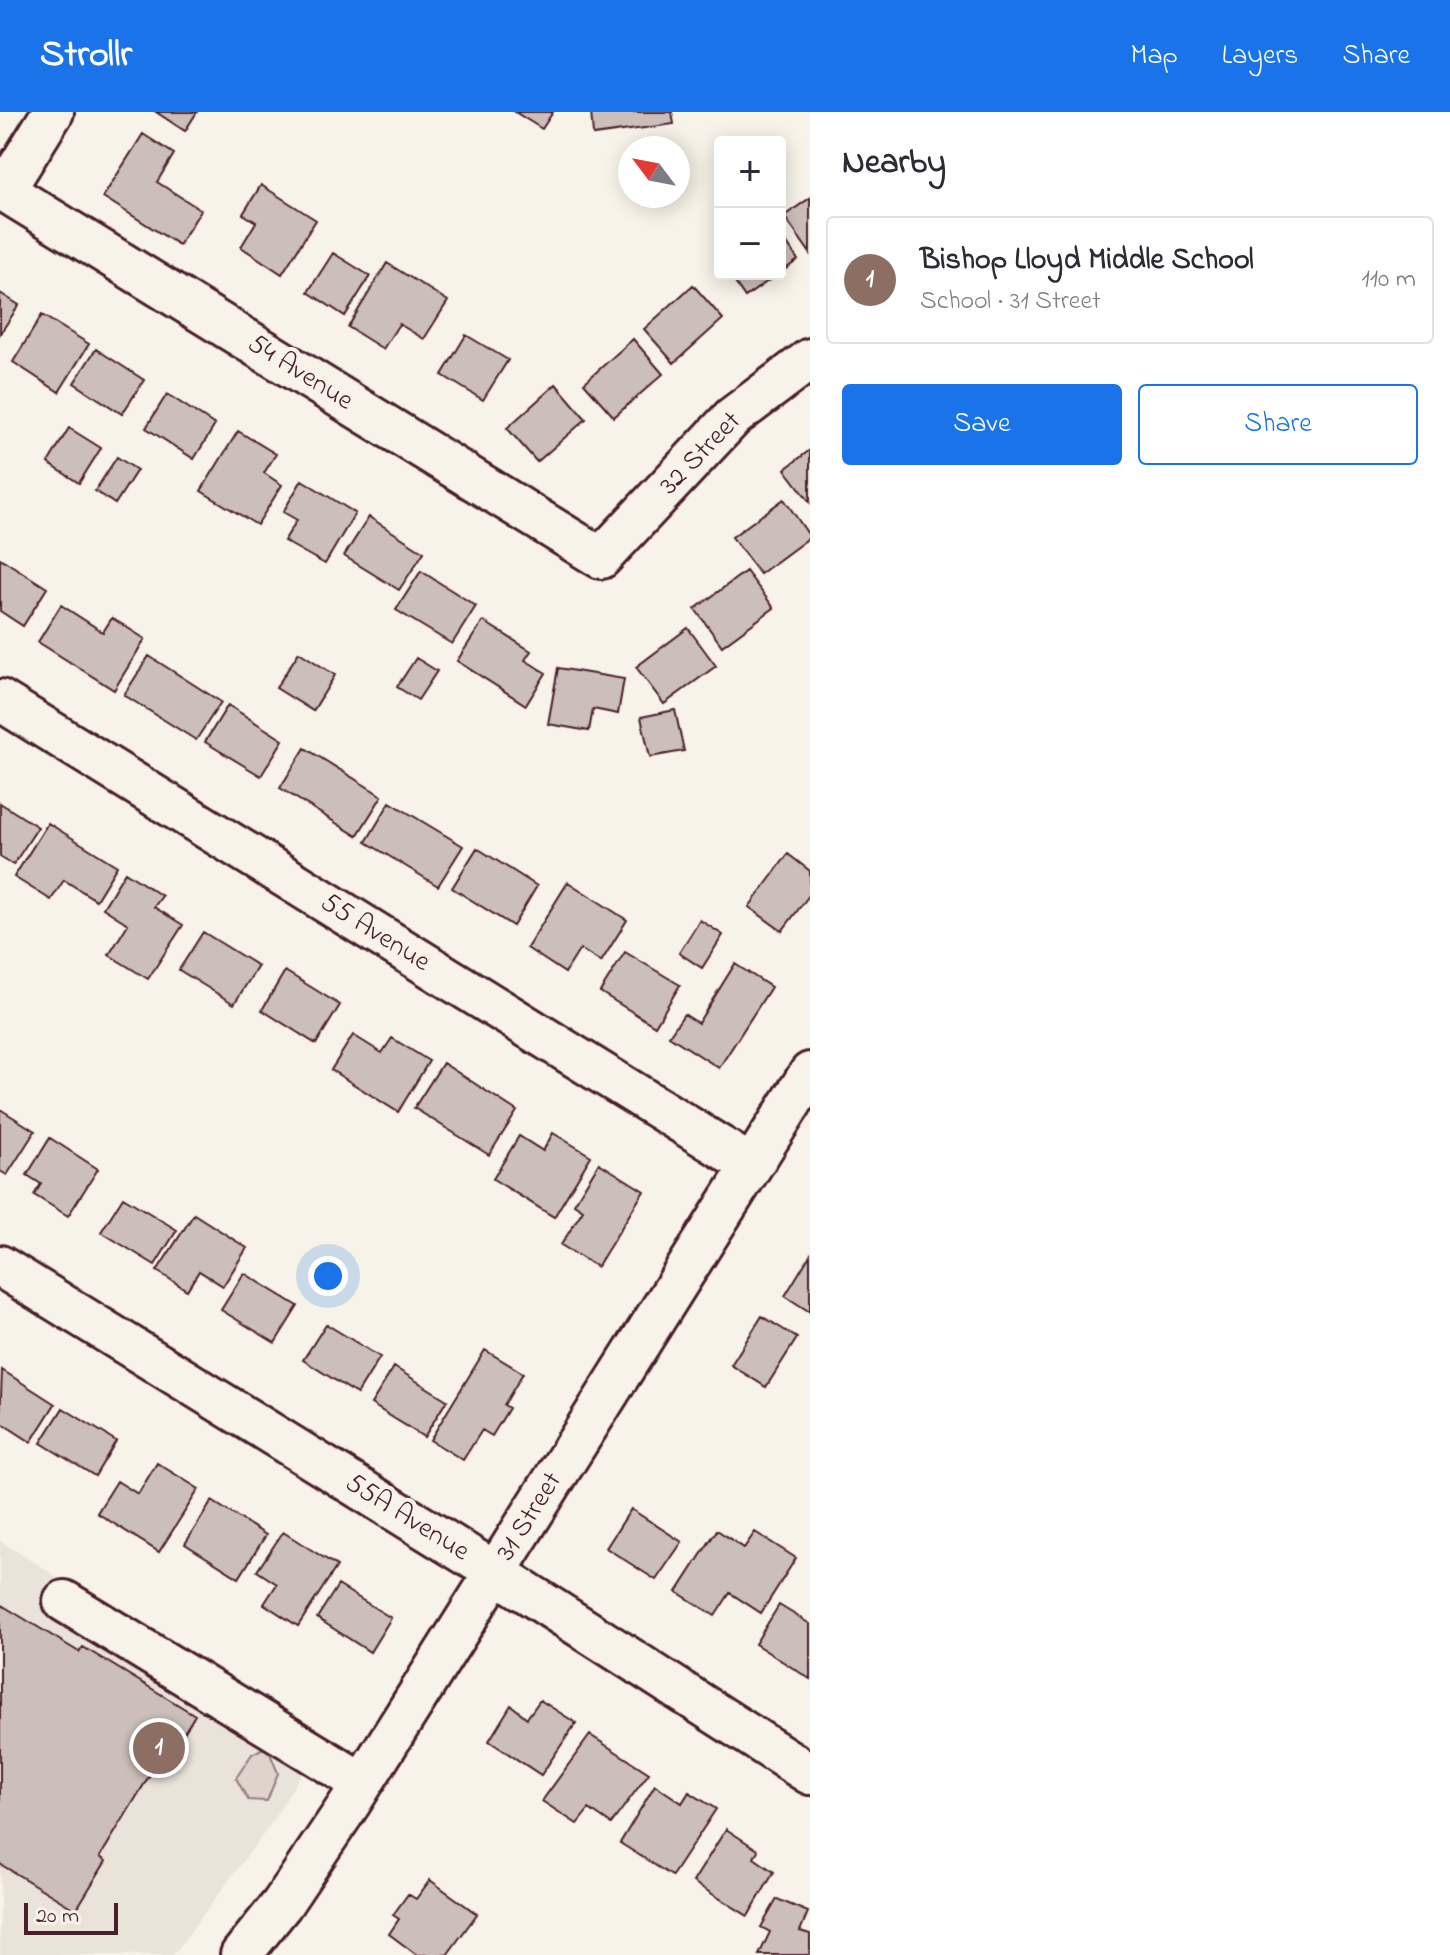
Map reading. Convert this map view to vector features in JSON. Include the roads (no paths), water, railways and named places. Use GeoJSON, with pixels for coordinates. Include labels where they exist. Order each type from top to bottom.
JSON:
{"type":"FeatureCollection","features":[{"type":"Feature","properties":{"kind":"street"},"geometry":{"type":"LineString","coordinates":[[2,189],[53,112]]}},
{"type":"Feature","properties":{"kind":"street","name":"54 Avenue"},"geometry":{"type":"LineString","coordinates":[[2,189],[601,558]]}},
{"type":"Feature","properties":{"kind":"street","name":"32 Street"},"geometry":{"type":"LineString","coordinates":[[601,558],[733,417],[810,359]]}},
{"type":"Feature","properties":{"kind":"street","name":"55 Avenue"},"geometry":{"type":"LineString","coordinates":[[0,700],[750,1165]]}},
{"type":"Feature","properties":{"kind":"street","name":"31 Street"},"geometry":{"type":"LineString","coordinates":[[241,1955],[282,1904],[362,1783],[810,1073]]}},
{"type":"Feature","properties":{"kind":"street","name":"55A Avenue"},"geometry":{"type":"LineString","coordinates":[[0,1266],[495,1572],[810,1774]]}},
{"type":"Feature","properties":{"kind":"street"},"geometry":{"type":"LineString","coordinates":[[64,1601],[362,1783]]}},
{"type":"Feature","properties":{"kind":"place","name":"Bishop Lloyd Middle School"},"geometry":{"type":"Point","coordinates":[159,1748]}}]}
